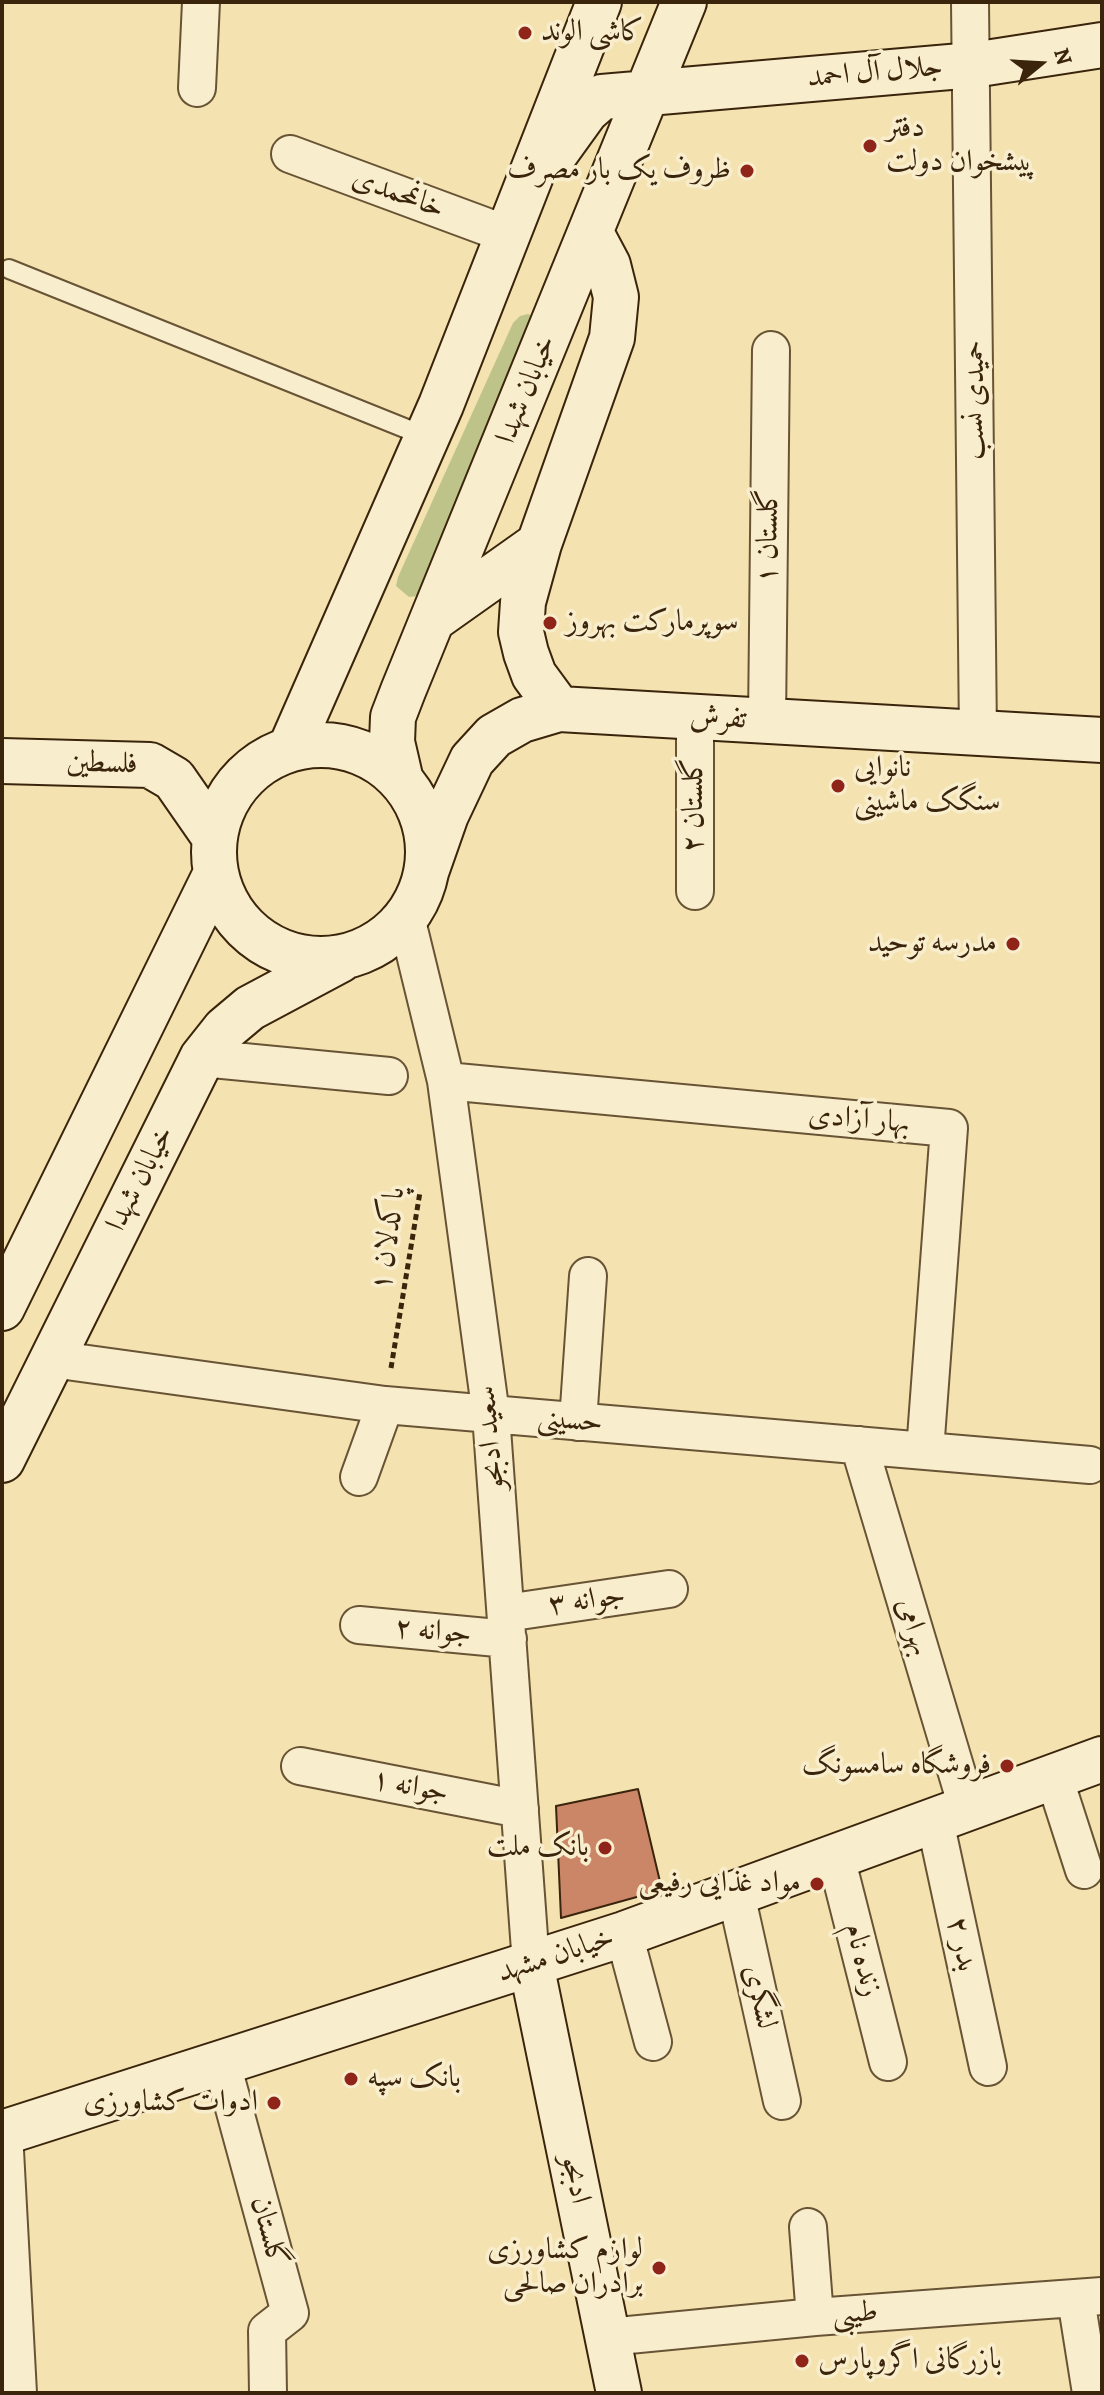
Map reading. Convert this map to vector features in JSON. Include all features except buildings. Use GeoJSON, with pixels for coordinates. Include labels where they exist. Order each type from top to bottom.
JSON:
{"type":"FeatureCollection","features":[{"type":"Feature","properties":{"kind":"main road"},"geometry":{"type":"LineString","coordinates":[[290,749],[427,437],[599,2]]}},
{"type":"Feature","properties":{"kind":"main road","name":"خیابان شهدا"},"geometry":{"type":"LineString","coordinates":[[401,781],[392,742],[393,717],[684,2]]}},
{"type":"Feature","properties":{"kind":"main road","name":"جلال آل احمد"},"geometry":{"type":"LineString","coordinates":[[526,184],[555,154],[593,102],[611,95],[973,65],[1102,45]]}},
{"type":"Feature","properties":{"kind":"main road"},"geometry":{"type":"LineString","coordinates":[[559,709],[534,675],[521,632],[523,602],[539,544],[612,338],[616,297],[608,265],[591,233]]}},
{"type":"Feature","properties":{"kind":"main road"},"geometry":{"type":"LineString","coordinates":[[436,617],[539,544]]}},
{"type":"Feature","properties":{"kind":"main road","name":"تفرش"},"geometry":{"type":"LineString","coordinates":[[426,872],[446,815],[472,760],[494,736],[522,720],[559,709],[1102,740]]}},
{"type":"Feature","properties":{"kind":"main road"},"geometry":{"type":"LineString","coordinates":[[2,1308],[216,856],[221,813],[239,782],[267,758],[290,749],[314,744],[350,749],[373,758],[401,781],[416,801],[425,824],[428,848],[426,872],[406,917],[379,942],[346,957],[302,958],[264,943],[236,918],[216,856]]}},
{"type":"Feature","properties":{"kind":"main road","name":"فلسطین"},"geometry":{"type":"LineString","coordinates":[[2,761],[150,765],[174,779],[216,856]]}},
{"type":"Feature","properties":{"kind":"main road","name":"خیابان شهدا"},"geometry":{"type":"LineString","coordinates":[[2,1460],[202,1058],[225,1029],[250,1008],[346,957]]}},
{"type":"Feature","properties":{"kind":"main road","name":"خیابان مشهد"},"geometry":{"type":"LineString","coordinates":[[3,2132],[624,1934],[1102,1759]]}},
{"type":"Feature","properties":{"kind":"main road","name":"ادبجو"},"geometry":{"type":"LineString","coordinates":[[531,1964],[619,2393]]}},
{"type":"Feature","properties":{"kind":"street"},"geometry":{"type":"LineString","coordinates":[[197,88],[201,2]]}},
{"type":"Feature","properties":{"kind":"street","name":"حمیدی نسب"},"geometry":{"type":"LineString","coordinates":[[970,2],[978,735]]}},
{"type":"Feature","properties":{"kind":"street","name":"خانمحمدی"},"geometry":{"type":"LineString","coordinates":[[290,154],[506,234]]}},
{"type":"Feature","properties":{"kind":"street","name":"گلستان ۱"},"geometry":{"type":"LineString","coordinates":[[767,721],[771,350]]}},
{"type":"Feature","properties":{"kind":"street","name":"گلستان ۲"},"geometry":{"type":"LineString","coordinates":[[695,719],[695,891]]}},
{"type":"Feature","properties":{"kind":"street","name":"سعید ادبجو"},"geometry":{"type":"LineString","coordinates":[[406,917],[446,1081],[491,1415],[531,1964]]}},
{"type":"Feature","properties":{"kind":"street"},"geometry":{"type":"LineString","coordinates":[[202,1058],[389,1076]]}},
{"type":"Feature","properties":{"kind":"street","name":"بهار آزادی"},"geometry":{"type":"LineString","coordinates":[[446,1081],[949,1128],[925,1451]]}},
{"type":"Feature","properties":{"kind":"street"},"geometry":{"type":"LineString","coordinates":[[578,1422],[588,1276]]}},
{"type":"Feature","properties":{"kind":"street","name":"حسینی"},"geometry":{"type":"LineString","coordinates":[[52,1359],[385,1405],[1090,1465]]}},
{"type":"Feature","properties":{"kind":"street"},"geometry":{"type":"LineString","coordinates":[[359,1477],[385,1405]]}},
{"type":"Feature","properties":{"kind":"street","name":"بهرامی"},"geometry":{"type":"LineString","coordinates":[[859,1445],[951,1816]]}},
{"type":"Feature","properties":{"kind":"street","name":"جوانه ۳"},"geometry":{"type":"LineString","coordinates":[[507,1626],[669,1589]]}},
{"type":"Feature","properties":{"kind":"street","name":"جوانه ۲"},"geometry":{"type":"LineString","coordinates":[[359,1625],[507,1626]]}},
{"type":"Feature","properties":{"kind":"street","name":"جوانه ۱"},"geometry":{"type":"LineString","coordinates":[[300,1766],[520,1809]]}},
{"type":"Feature","properties":{"kind":"street"},"geometry":{"type":"LineString","coordinates":[[1054,1777],[1084,1870]]}},
{"type":"Feature","properties":{"kind":"street","name":"بدر ۲"},"geometry":{"type":"LineString","coordinates":[[951,1816],[988,2067]]}},
{"type":"Feature","properties":{"kind":"street","name":"زنده نام"},"geometry":{"type":"LineString","coordinates":[[836,1857],[888,2062]]}},
{"type":"Feature","properties":{"kind":"street","name":"لشگری"},"geometry":{"type":"LineString","coordinates":[[736,1894],[782,2101]]}},
{"type":"Feature","properties":{"kind":"street"},"geometry":{"type":"LineString","coordinates":[[624,1934],[653,2042]]}},
{"type":"Feature","properties":{"kind":"street","name":"گلستان"},"geometry":{"type":"LineString","coordinates":[[222,2064],[290,2313],[267,2331],[268,2393]]}},
{"type":"Feature","properties":{"kind":"street"},"geometry":{"type":"LineString","coordinates":[[3,2132],[18,2393]]}},
{"type":"Feature","properties":{"kind":"street"},"geometry":{"type":"LineString","coordinates":[[808,2227],[815,2317]]}},
{"type":"Feature","properties":{"kind":"street"},"geometry":{"type":"LineString","coordinates":[[1089,2298],[1091,2393]]}},
{"type":"Feature","properties":{"kind":"street","name":"طیبی"},"geometry":{"type":"LineString","coordinates":[[608,2337],[815,2317],[1089,2298]]}},
{"type":"Feature","properties":{"kind":"lane"},"geometry":{"type":"LineString","coordinates":[[9,269],[427,437]]}},
{"type":"Feature","properties":{"kind":"path","name":"پاکدلان ۱"},"geometry":{"type":"LineString","coordinates":[[385,1405],[420,1188]]}},
{"type":"Feature","properties":{"kind":"green space"},"geometry":{"type":"Polygon","coordinates":[[[528,314],[537,318],[424,589],[417,596],[409,597],[396,586],[398,577],[513,323],[520,316],[528,314]]]}},
{"type":"Feature","properties":{"kind":"place","name":"کاشی الوند"},"geometry":{"type":"Point","coordinates":[525,33]}},
{"type":"Feature","properties":{"kind":"place","name":"دفتر پیشخوان دولت"},"geometry":{"type":"Point","coordinates":[870,146]}},
{"type":"Feature","properties":{"kind":"place","name":"ظروف یک بار مصرف"},"geometry":{"type":"Point","coordinates":[747,171]}},
{"type":"Feature","properties":{"kind":"place","name":"سوپرمارکت بهروز"},"geometry":{"type":"Point","coordinates":[550,623]}},
{"type":"Feature","properties":{"kind":"place","name":"نانوایی سنگک ماشینی"},"geometry":{"type":"Point","coordinates":[838,786]}},
{"type":"Feature","properties":{"kind":"place","name":"مدرسه توحید"},"geometry":{"type":"Point","coordinates":[1013,944]}},
{"type":"Feature","properties":{"kind":"place","name":"فروشگاه سامسونگ"},"geometry":{"type":"Point","coordinates":[1007,1766]}},
{"type":"Feature","properties":{"kind":"place","name":"بانک ملت"},"geometry":{"type":"Point","coordinates":[605,1848]}},
{"type":"Feature","properties":{"kind":"place","name":"مواد غذایی رفیعی"},"geometry":{"type":"Point","coordinates":[817,1884]}},
{"type":"Feature","properties":{"kind":"place","name":"بانک سپه"},"geometry":{"type":"Point","coordinates":[351,2079]}},
{"type":"Feature","properties":{"kind":"place","name":"ادوات کشاورزی"},"geometry":{"type":"Point","coordinates":[274,2103]}},
{"type":"Feature","properties":{"kind":"place","name":"لوازم کشاورزی برادران صالحی"},"geometry":{"type":"Point","coordinates":[659,2268]}},
{"type":"Feature","properties":{"kind":"place","name":"بازرگانی اگروپارس"},"geometry":{"type":"Point","coordinates":[802,2361]}}]}
